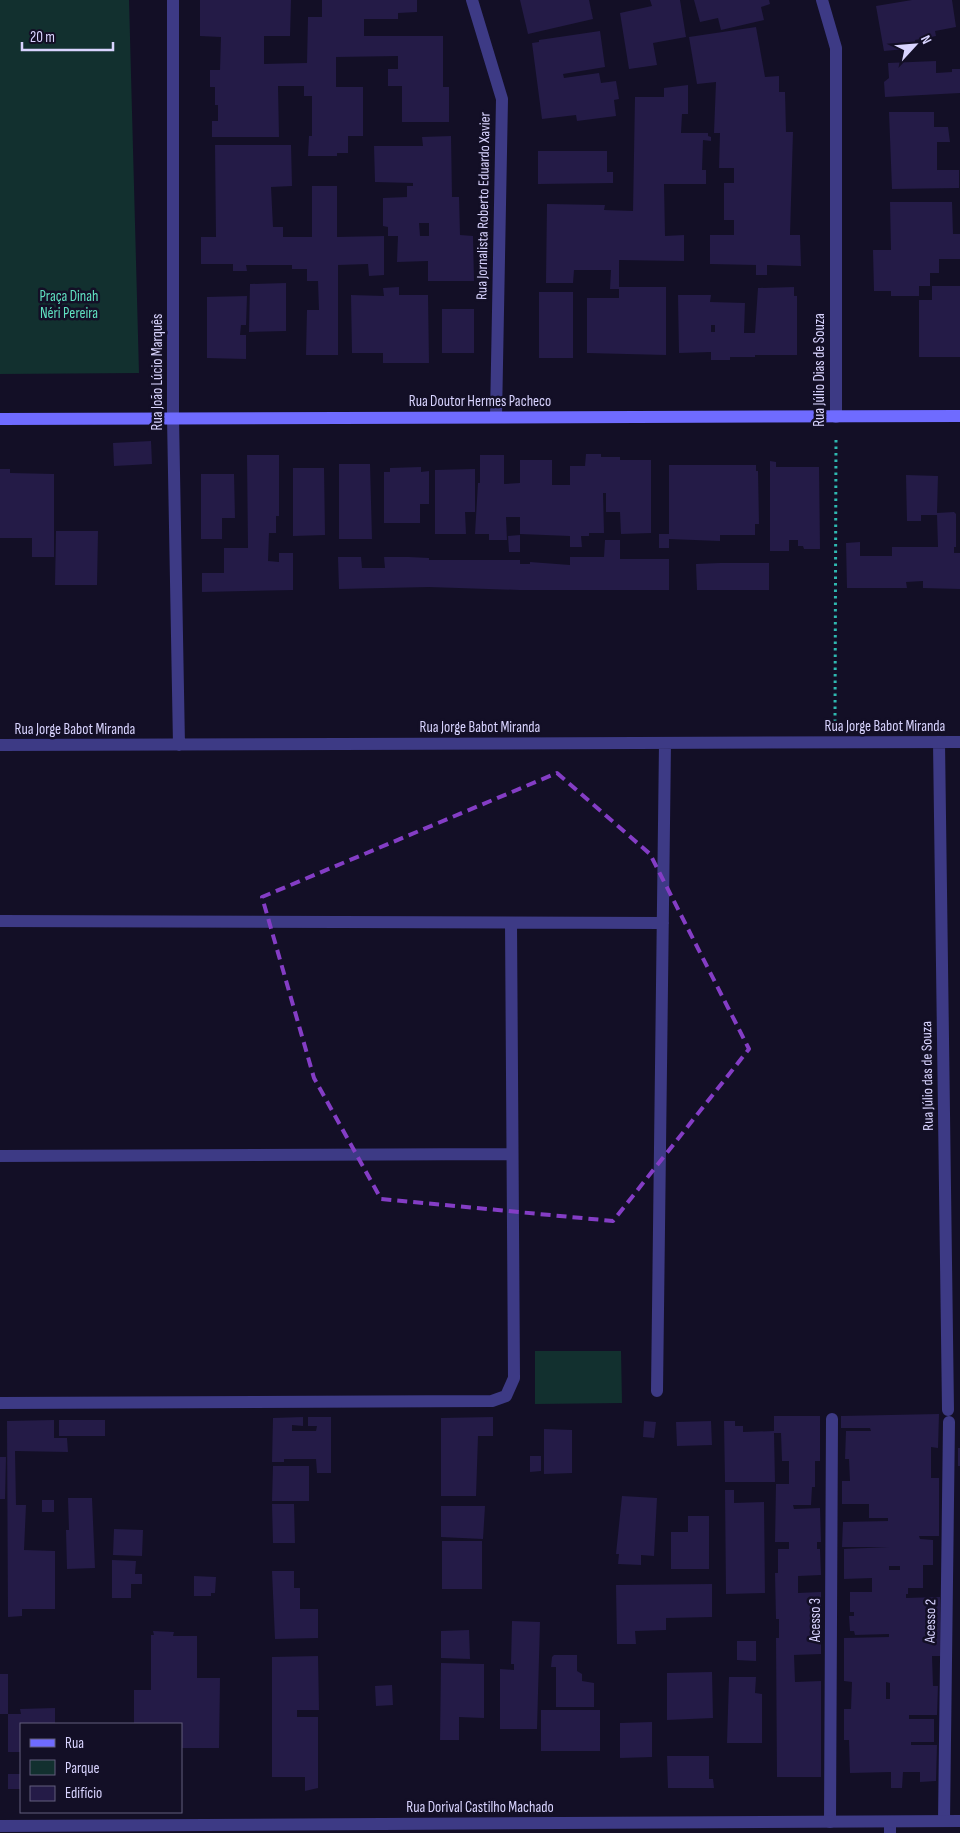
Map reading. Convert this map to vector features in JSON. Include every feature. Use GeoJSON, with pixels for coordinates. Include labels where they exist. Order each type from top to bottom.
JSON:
{"type":"FeatureCollection","features":[{"type":"Feature","properties":{"kind":"street","name":"Rua João Lúcio Marquês"},"geometry":{"type":"LineString","coordinates":[[173,0],[173,418],[179,745]]}},
{"type":"Feature","properties":{"kind":"street","name":"Rua Jornalista Roberto Eduardo Xavier"},"geometry":{"type":"LineString","coordinates":[[472,0],[502,98],[496,418]]}},
{"type":"Feature","properties":{"kind":"street","name":"Rua Júlio Dias de Souza"},"geometry":{"type":"LineString","coordinates":[[822,0],[836,48],[836,417]]}},
{"type":"Feature","properties":{"kind":"street","name":"Rua Doutor Hermes Pacheco"},"geometry":{"type":"LineString","coordinates":[[0,419],[960,416]]}},
{"type":"Feature","properties":{"kind":"street","name":"Rua Júlio das de Souza"},"geometry":{"type":"LineString","coordinates":[[939,742],[948,1416]]}},
{"type":"Feature","properties":{"kind":"street","name":"Rua Jorge Babot Miranda"},"geometry":{"type":"LineString","coordinates":[[0,745],[960,742]]}},
{"type":"Feature","properties":{"kind":"street"},"geometry":{"type":"LineString","coordinates":[[656,1391],[665,743]]}},
{"type":"Feature","properties":{"kind":"street"},"geometry":{"type":"LineString","coordinates":[[0,921],[663,923]]}},
{"type":"Feature","properties":{"kind":"street"},"geometry":{"type":"LineString","coordinates":[[0,1402],[492,1401],[506,1396],[514,1378],[511,923]]}},
{"type":"Feature","properties":{"kind":"street"},"geometry":{"type":"LineString","coordinates":[[0,1156],[512,1154]]}},
{"type":"Feature","properties":{"kind":"street","name":"Acesso 2"},"geometry":{"type":"LineString","coordinates":[[944,1821],[948,1416]]}},
{"type":"Feature","properties":{"kind":"street","name":"Acesso 3"},"geometry":{"type":"LineString","coordinates":[[830,1822],[832,1419]]}},
{"type":"Feature","properties":{"kind":"street","name":"Rua Dorival Castilho Machado"},"geometry":{"type":"LineString","coordinates":[[8,1828],[278,1829],[830,1822],[890,1827],[960,1821]]}},
{"type":"Feature","properties":{"kind":"path","name":"Rua Júlio Dias de Souza"},"geometry":{"type":"LineString","coordinates":[[835,742],[836,417]]}},
{"type":"Feature","properties":{"kind":"highlighted area"},"geometry":{"type":"Polygon","coordinates":[[[557,773],[650,854],[749,1049],[613,1221],[381,1199],[314,1078],[262,897],[557,773]]]}},
{"type":"Feature","properties":{"kind":"green space","name":"Praça Dinah Néri Pereira"},"geometry":{"type":"Polygon","coordinates":[[[0,0],[129,0],[139,373],[0,374],[0,0]]]}},
{"type":"Feature","properties":{"kind":"green space"},"geometry":{"type":"Polygon","coordinates":[[[535,1351],[621,1351],[622,1403],[535,1404],[535,1351]]]}},
{"type":"Feature","properties":{"kind":"building"},"geometry":{"type":"Polygon","coordinates":[[[200,0],[291,0],[290,36],[264,36],[264,64],[307,63],[308,17],[322,17],[322,0],[417,0],[417,12],[398,13],[398,19],[364,19],[364,36],[443,36],[443,87],[449,87],[449,122],[402,122],[402,86],[388,86],[388,69],[398,69],[398,56],[336,57],[336,87],[363,87],[363,136],[348,136],[348,153],[337,153],[337,156],[308,156],[309,136],[312,136],[312,96],[304,96],[304,86],[278,86],[279,137],[212,137],[212,121],[218,121],[218,105],[215,105],[215,87],[210,87],[210,70],[220,70],[221,37],[200,36],[200,0]]]}},
{"type":"Feature","properties":{"kind":"building"},"geometry":{"type":"Polygon","coordinates":[[[520,0],[589,0],[593,19],[528,34],[520,0]]]}},
{"type":"Feature","properties":{"kind":"building"},"geometry":{"type":"Polygon","coordinates":[[[650,0],[680,0],[686,37],[653,43],[657,65],[629,69],[620,13],[652,6],[650,0]]]}},
{"type":"Feature","properties":{"kind":"building"},"geometry":{"type":"Polygon","coordinates":[[[694,0],[769,0],[770,4],[761,7],[764,20],[721,30],[718,18],[700,22],[694,0]]]}},
{"type":"Feature","properties":{"kind":"building"},"geometry":{"type":"Polygon","coordinates":[[[912,0],[952,0],[956,27],[935,31],[936,36],[915,40],[916,48],[884,51],[876,6],[912,0]]]}},
{"type":"Feature","properties":{"kind":"building"},"geometry":{"type":"Polygon","coordinates":[[[756,27],[765,77],[779,76],[779,92],[785,92],[786,132],[793,132],[790,235],[800,235],[801,266],[767,265],[767,275],[756,275],[756,265],[710,264],[710,235],[734,235],[734,220],[724,220],[724,183],[734,183],[734,168],[719,168],[720,133],[714,133],[716,82],[697,84],[689,37],[756,27]]]}},
{"type":"Feature","properties":{"kind":"building"},"geometry":{"type":"Polygon","coordinates":[[[600,31],[605,67],[563,74],[564,78],[599,73],[601,83],[616,81],[619,99],[614,100],[616,116],[577,121],[576,115],[542,119],[532,43],[539,42],[539,40],[600,31]]]}},
{"type":"Feature","properties":{"kind":"building"},"geometry":{"type":"Polygon","coordinates":[[[936,61],[936,73],[952,72],[952,69],[960,69],[960,93],[885,97],[884,82],[889,78],[888,63],[936,61]]]}},
{"type":"Feature","properties":{"kind":"building"},"geometry":{"type":"Polygon","coordinates":[[[688,85],[688,114],[682,114],[681,133],[708,133],[711,141],[703,140],[702,170],[706,170],[706,184],[664,184],[665,236],[684,235],[684,261],[619,260],[619,287],[666,287],[666,355],[587,353],[587,298],[619,298],[619,289],[610,289],[611,270],[574,270],[573,283],[546,283],[547,204],[605,205],[604,210],[633,211],[635,97],[664,97],[664,88],[688,85]]]}},
{"type":"Feature","properties":{"kind":"building"},"geometry":{"type":"Polygon","coordinates":[[[889,112],[934,112],[934,127],[948,127],[950,142],[937,142],[937,170],[959,170],[959,188],[892,189],[889,112]]]}},
{"type":"Feature","properties":{"kind":"building"},"geometry":{"type":"Polygon","coordinates":[[[451,136],[452,197],[459,197],[460,235],[473,236],[474,281],[428,281],[428,261],[397,262],[398,236],[388,236],[388,227],[383,226],[383,198],[407,197],[407,186],[413,186],[413,183],[375,182],[374,146],[423,146],[422,137],[451,136]],[[419,223],[420,236],[429,236],[429,223],[419,223]]]}},
{"type":"Feature","properties":{"kind":"building"},"geometry":{"type":"Polygon","coordinates":[[[215,145],[291,145],[292,186],[271,187],[273,227],[283,227],[283,237],[312,237],[312,186],[337,186],[337,237],[384,236],[384,275],[369,276],[368,264],[338,265],[338,355],[306,355],[307,310],[319,310],[318,281],[307,281],[307,269],[292,269],[292,265],[246,265],[247,271],[233,271],[233,264],[201,264],[201,237],[216,237],[215,145]]]}},
{"type":"Feature","properties":{"kind":"building"},"geometry":{"type":"Polygon","coordinates":[[[538,151],[607,151],[607,172],[613,172],[613,183],[538,184],[538,151]]]}},
{"type":"Feature","properties":{"kind":"building"},"geometry":{"type":"Polygon","coordinates":[[[890,202],[952,202],[953,234],[960,234],[960,259],[939,259],[939,273],[930,273],[930,286],[919,286],[919,296],[891,296],[891,291],[874,291],[873,250],[891,250],[890,202]]]}},
{"type":"Feature","properties":{"kind":"building"},"geometry":{"type":"Polygon","coordinates":[[[286,283],[286,331],[249,332],[250,284],[286,283]]]}},
{"type":"Feature","properties":{"kind":"building"},"geometry":{"type":"Polygon","coordinates":[[[932,286],[960,286],[960,357],[919,357],[919,300],[932,300],[932,286]]]}},
{"type":"Feature","properties":{"kind":"building"},"geometry":{"type":"Polygon","coordinates":[[[399,287],[399,295],[428,295],[429,363],[383,363],[383,353],[352,353],[351,295],[384,296],[383,288],[399,287]]]}},
{"type":"Feature","properties":{"kind":"building"},"geometry":{"type":"Polygon","coordinates":[[[794,287],[794,296],[797,296],[797,355],[755,355],[755,357],[730,357],[730,360],[711,360],[711,352],[679,353],[678,295],[711,295],[710,302],[745,303],[744,333],[755,333],[758,288],[794,287]],[[711,325],[711,332],[715,332],[715,325],[711,325]]]}},
{"type":"Feature","properties":{"kind":"building"},"geometry":{"type":"Polygon","coordinates":[[[539,292],[573,292],[573,358],[539,358],[539,292]]]}},
{"type":"Feature","properties":{"kind":"building"},"geometry":{"type":"Polygon","coordinates":[[[247,296],[246,325],[241,325],[240,335],[246,335],[246,359],[207,358],[207,297],[247,296]]]}},
{"type":"Feature","properties":{"kind":"building"},"geometry":{"type":"Polygon","coordinates":[[[442,309],[474,309],[474,353],[442,353],[442,309]]]}},
{"type":"Feature","properties":{"kind":"building"},"geometry":{"type":"Polygon","coordinates":[[[151,441],[152,464],[114,466],[113,443],[151,441]]]}},
{"type":"Feature","properties":{"kind":"building"},"geometry":{"type":"Polygon","coordinates":[[[586,454],[601,454],[601,457],[620,457],[620,460],[651,460],[651,533],[621,534],[620,512],[606,512],[606,493],[603,493],[604,533],[589,533],[589,536],[581,536],[582,547],[570,547],[570,536],[520,534],[520,517],[506,517],[507,540],[489,540],[489,534],[475,534],[478,483],[480,483],[480,455],[504,455],[504,484],[520,483],[520,460],[552,460],[552,485],[570,485],[570,466],[585,466],[586,454]]]}},
{"type":"Feature","properties":{"kind":"building"},"geometry":{"type":"Polygon","coordinates":[[[247,455],[279,455],[279,516],[276,516],[276,533],[269,533],[268,561],[279,562],[279,553],[293,553],[293,590],[202,592],[202,573],[224,573],[224,548],[248,548],[247,455]]]}},
{"type":"Feature","properties":{"kind":"building"},"geometry":{"type":"Polygon","coordinates":[[[770,461],[776,462],[776,467],[819,467],[820,549],[804,549],[803,546],[798,546],[798,540],[789,540],[789,551],[770,551],[770,461]]]}},
{"type":"Feature","properties":{"kind":"building"},"geometry":{"type":"Polygon","coordinates":[[[339,464],[370,464],[372,539],[339,539],[339,464]]]}},
{"type":"Feature","properties":{"kind":"building"},"geometry":{"type":"Polygon","coordinates":[[[669,465],[756,465],[756,471],[758,471],[759,524],[755,524],[755,535],[720,535],[720,541],[669,539],[669,548],[659,548],[659,534],[669,534],[669,465]]]}},
{"type":"Feature","properties":{"kind":"building"},"geometry":{"type":"Polygon","coordinates":[[[421,467],[421,472],[429,471],[429,504],[420,504],[420,523],[384,523],[384,472],[390,472],[390,468],[421,467]]]}},
{"type":"Feature","properties":{"kind":"building"},"geometry":{"type":"Polygon","coordinates":[[[293,468],[324,468],[325,535],[293,536],[293,468]]]}},
{"type":"Feature","properties":{"kind":"building"},"geometry":{"type":"Polygon","coordinates":[[[0,469],[10,469],[10,473],[54,474],[54,557],[32,557],[32,538],[0,538],[0,469]]]}},
{"type":"Feature","properties":{"kind":"building"},"geometry":{"type":"Polygon","coordinates":[[[475,469],[475,512],[465,512],[466,534],[435,534],[435,470],[475,469]]]}},
{"type":"Feature","properties":{"kind":"building"},"geometry":{"type":"Polygon","coordinates":[[[201,474],[234,474],[235,518],[222,518],[222,539],[201,539],[201,474]]]}},
{"type":"Feature","properties":{"kind":"building"},"geometry":{"type":"Polygon","coordinates":[[[906,475],[938,476],[937,513],[954,512],[956,514],[956,547],[954,547],[954,553],[960,553],[960,589],[923,588],[923,581],[906,582],[907,588],[847,588],[846,543],[860,542],[860,556],[892,556],[892,547],[938,547],[937,515],[921,515],[921,521],[907,521],[906,475]]]}},
{"type":"Feature","properties":{"kind":"building"},"geometry":{"type":"Polygon","coordinates":[[[56,531],[98,531],[97,585],[55,585],[56,531]]]}},
{"type":"Feature","properties":{"kind":"building"},"geometry":{"type":"Polygon","coordinates":[[[520,535],[520,552],[509,552],[508,536],[520,535]]]}},
{"type":"Feature","properties":{"kind":"building"},"geometry":{"type":"Polygon","coordinates":[[[605,540],[620,540],[620,559],[669,559],[669,590],[520,590],[429,587],[339,589],[338,557],[361,557],[362,568],[385,568],[384,557],[429,558],[429,560],[520,560],[520,564],[530,564],[530,562],[570,565],[570,557],[604,557],[605,540]]]}},
{"type":"Feature","properties":{"kind":"building"},"geometry":{"type":"Polygon","coordinates":[[[769,563],[769,590],[697,590],[696,564],[769,563]]]}},
{"type":"Feature","properties":{"kind":"building"},"geometry":{"type":"Polygon","coordinates":[[[939,1414],[938,1448],[931,1447],[931,1478],[939,1478],[939,1536],[919,1536],[920,1539],[933,1540],[933,1565],[923,1565],[923,1588],[908,1588],[908,1594],[906,1594],[906,1598],[940,1597],[941,1656],[932,1656],[933,1686],[938,1686],[937,1715],[909,1715],[909,1719],[934,1719],[934,1742],[911,1742],[911,1745],[937,1745],[936,1781],[920,1782],[920,1772],[903,1772],[902,1788],[891,1788],[891,1772],[850,1773],[849,1740],[844,1740],[844,1709],[851,1709],[852,1682],[844,1681],[844,1638],[889,1637],[889,1634],[855,1635],[854,1631],[850,1631],[849,1616],[854,1616],[854,1612],[850,1612],[850,1592],[872,1592],[872,1578],[844,1579],[844,1549],[889,1547],[842,1547],[843,1522],[888,1521],[888,1518],[869,1518],[869,1504],[842,1504],[842,1481],[850,1481],[849,1459],[845,1459],[846,1431],[871,1431],[870,1428],[841,1428],[841,1416],[939,1414]],[[889,1566],[889,1570],[900,1570],[900,1566],[889,1566]],[[886,1682],[886,1699],[890,1699],[890,1683],[886,1682]]]}},
{"type":"Feature","properties":{"kind":"building"},"geometry":{"type":"Polygon","coordinates":[[[774,1416],[820,1416],[820,1461],[815,1461],[815,1487],[812,1487],[811,1505],[793,1505],[794,1509],[820,1508],[821,1542],[817,1542],[817,1549],[820,1549],[821,1575],[798,1576],[798,1593],[821,1592],[821,1654],[794,1655],[795,1682],[821,1681],[821,1777],[777,1777],[776,1638],[779,1638],[779,1619],[776,1619],[775,1573],[778,1573],[778,1549],[789,1549],[789,1542],[775,1542],[776,1484],[789,1484],[789,1461],[782,1461],[781,1433],[774,1433],[775,1482],[725,1482],[724,1421],[735,1421],[735,1426],[743,1426],[743,1432],[774,1431],[774,1416]]]}},
{"type":"Feature","properties":{"kind":"building"},"geometry":{"type":"Polygon","coordinates":[[[303,1417],[303,1426],[292,1425],[292,1431],[316,1431],[317,1426],[308,1426],[308,1417],[331,1417],[331,1473],[317,1473],[316,1459],[284,1459],[284,1462],[272,1462],[273,1418],[303,1417]]]}},
{"type":"Feature","properties":{"kind":"building"},"geometry":{"type":"Polygon","coordinates":[[[493,1417],[493,1436],[478,1436],[476,1496],[441,1496],[441,1418],[493,1417]]]}},
{"type":"Feature","properties":{"kind":"building"},"geometry":{"type":"Polygon","coordinates":[[[54,1420],[54,1438],[67,1438],[68,1452],[15,1451],[16,1505],[26,1505],[24,1550],[55,1551],[55,1609],[22,1609],[22,1616],[8,1617],[7,1421],[54,1420]]]}},
{"type":"Feature","properties":{"kind":"building"},"geometry":{"type":"Polygon","coordinates":[[[59,1420],[105,1420],[105,1436],[59,1436],[59,1420]]]}},
{"type":"Feature","properties":{"kind":"building"},"geometry":{"type":"Polygon","coordinates":[[[644,1421],[656,1422],[654,1438],[643,1437],[644,1421]]]}},
{"type":"Feature","properties":{"kind":"building"},"geometry":{"type":"Polygon","coordinates":[[[711,1421],[712,1445],[677,1446],[676,1422],[711,1421]]]}},
{"type":"Feature","properties":{"kind":"building"},"geometry":{"type":"Polygon","coordinates":[[[544,1429],[572,1430],[572,1473],[544,1474],[544,1429]]]}},
{"type":"Feature","properties":{"kind":"building"},"geometry":{"type":"Polygon","coordinates":[[[958,1448],[960,1448],[960,1466],[958,1466],[958,1448]]]}},
{"type":"Feature","properties":{"kind":"building"},"geometry":{"type":"Polygon","coordinates":[[[530,1456],[541,1456],[541,1471],[530,1472],[530,1456]]]}},
{"type":"Feature","properties":{"kind":"building"},"geometry":{"type":"Polygon","coordinates":[[[0,1457],[6,1457],[5,1499],[0,1499],[0,1457]]]}},
{"type":"Feature","properties":{"kind":"building"},"geometry":{"type":"Polygon","coordinates":[[[273,1466],[309,1466],[309,1501],[272,1501],[273,1466]]]}},
{"type":"Feature","properties":{"kind":"building"},"geometry":{"type":"Polygon","coordinates":[[[725,1490],[734,1490],[734,1503],[764,1502],[765,1593],[726,1594],[725,1490]]]}},
{"type":"Feature","properties":{"kind":"building"},"geometry":{"type":"Polygon","coordinates":[[[622,1496],[657,1498],[654,1556],[641,1555],[641,1565],[618,1564],[619,1554],[616,1554],[622,1496]]]}},
{"type":"Feature","properties":{"kind":"building"},"geometry":{"type":"Polygon","coordinates":[[[68,1498],[92,1498],[95,1568],[67,1569],[66,1530],[69,1530],[68,1498]]]}},
{"type":"Feature","properties":{"kind":"building"},"geometry":{"type":"Polygon","coordinates":[[[42,1500],[54,1500],[54,1512],[42,1512],[42,1500]]]}},
{"type":"Feature","properties":{"kind":"building"},"geometry":{"type":"Polygon","coordinates":[[[272,1504],[294,1504],[295,1543],[273,1543],[272,1504]]]}},
{"type":"Feature","properties":{"kind":"building"},"geometry":{"type":"Polygon","coordinates":[[[441,1506],[485,1506],[483,1539],[441,1537],[441,1506]]]}},
{"type":"Feature","properties":{"kind":"building"},"geometry":{"type":"Polygon","coordinates":[[[688,1516],[709,1516],[709,1569],[671,1569],[671,1532],[688,1532],[688,1516]]]}},
{"type":"Feature","properties":{"kind":"building"},"geometry":{"type":"Polygon","coordinates":[[[114,1529],[143,1530],[142,1556],[113,1555],[114,1529]]]}},
{"type":"Feature","properties":{"kind":"building"},"geometry":{"type":"Polygon","coordinates":[[[442,1541],[482,1541],[482,1589],[442,1589],[442,1541]]]}},
{"type":"Feature","properties":{"kind":"building"},"geometry":{"type":"Polygon","coordinates":[[[112,1560],[136,1561],[135,1574],[142,1574],[142,1584],[131,1584],[131,1598],[112,1598],[112,1560]]]}},
{"type":"Feature","properties":{"kind":"building"},"geometry":{"type":"Polygon","coordinates":[[[272,1571],[294,1571],[294,1588],[300,1588],[300,1609],[318,1609],[318,1638],[275,1639],[272,1571]]]}},
{"type":"Feature","properties":{"kind":"building"},"geometry":{"type":"Polygon","coordinates":[[[194,1576],[216,1577],[215,1593],[211,1593],[211,1596],[194,1596],[194,1576]]]}},
{"type":"Feature","properties":{"kind":"building"},"geometry":{"type":"Polygon","coordinates":[[[712,1584],[712,1617],[666,1618],[666,1630],[635,1631],[636,1644],[617,1644],[616,1585],[712,1584]]]}},
{"type":"Feature","properties":{"kind":"building"},"geometry":{"type":"Polygon","coordinates":[[[512,1621],[540,1622],[537,1729],[500,1729],[500,1669],[514,1670],[514,1664],[511,1664],[512,1621]]]}},
{"type":"Feature","properties":{"kind":"building"},"geometry":{"type":"Polygon","coordinates":[[[469,1630],[470,1659],[441,1658],[441,1631],[469,1630]]]}},
{"type":"Feature","properties":{"kind":"building"},"geometry":{"type":"Polygon","coordinates":[[[153,1631],[174,1632],[173,1636],[197,1636],[197,1678],[220,1678],[219,1748],[182,1748],[182,1723],[134,1723],[134,1690],[151,1690],[151,1635],[154,1635],[153,1631]]]}},
{"type":"Feature","properties":{"kind":"building"},"geometry":{"type":"Polygon","coordinates":[[[737,1641],[756,1641],[756,1661],[737,1660],[737,1641]]]}},
{"type":"Feature","properties":{"kind":"building"},"geometry":{"type":"Polygon","coordinates":[[[554,1655],[577,1655],[577,1671],[582,1674],[582,1681],[594,1683],[594,1707],[556,1707],[556,1667],[551,1667],[554,1655]]]}},
{"type":"Feature","properties":{"kind":"building"},"geometry":{"type":"Polygon","coordinates":[[[318,1656],[319,1710],[297,1710],[297,1717],[318,1717],[318,1788],[305,1791],[305,1777],[272,1777],[272,1657],[318,1656]]]}},
{"type":"Feature","properties":{"kind":"building"},"geometry":{"type":"Polygon","coordinates":[[[441,1663],[484,1664],[484,1718],[459,1717],[459,1740],[440,1740],[441,1663]]]}},
{"type":"Feature","properties":{"kind":"building"},"geometry":{"type":"Polygon","coordinates":[[[712,1672],[713,1718],[667,1720],[667,1673],[712,1672]]]}},
{"type":"Feature","properties":{"kind":"building"},"geometry":{"type":"Polygon","coordinates":[[[0,1674],[8,1674],[8,1714],[0,1714],[0,1674]]]}},
{"type":"Feature","properties":{"kind":"building"},"geometry":{"type":"Polygon","coordinates":[[[729,1677],[756,1677],[755,1693],[762,1694],[762,1743],[727,1743],[729,1677]]]}},
{"type":"Feature","properties":{"kind":"building"},"geometry":{"type":"Polygon","coordinates":[[[392,1685],[393,1705],[376,1706],[375,1686],[392,1685]]]}},
{"type":"Feature","properties":{"kind":"building"},"geometry":{"type":"Polygon","coordinates":[[[55,1708],[55,1723],[20,1723],[20,1752],[8,1752],[8,1714],[21,1714],[20,1709],[55,1708]]]}},
{"type":"Feature","properties":{"kind":"building"},"geometry":{"type":"Polygon","coordinates":[[[541,1710],[600,1710],[600,1751],[541,1751],[541,1710]]]}},
{"type":"Feature","properties":{"kind":"building"},"geometry":{"type":"Polygon","coordinates":[[[652,1722],[652,1757],[620,1758],[620,1723],[652,1722]]]}},
{"type":"Feature","properties":{"kind":"building"},"geometry":{"type":"Polygon","coordinates":[[[667,1756],[709,1756],[709,1779],[713,1779],[714,1788],[668,1788],[667,1756]]]}},
{"type":"Feature","properties":{"kind":"building"},"geometry":{"type":"Polygon","coordinates":[[[8,1774],[20,1774],[20,1789],[8,1789],[8,1774]]]}}]}
